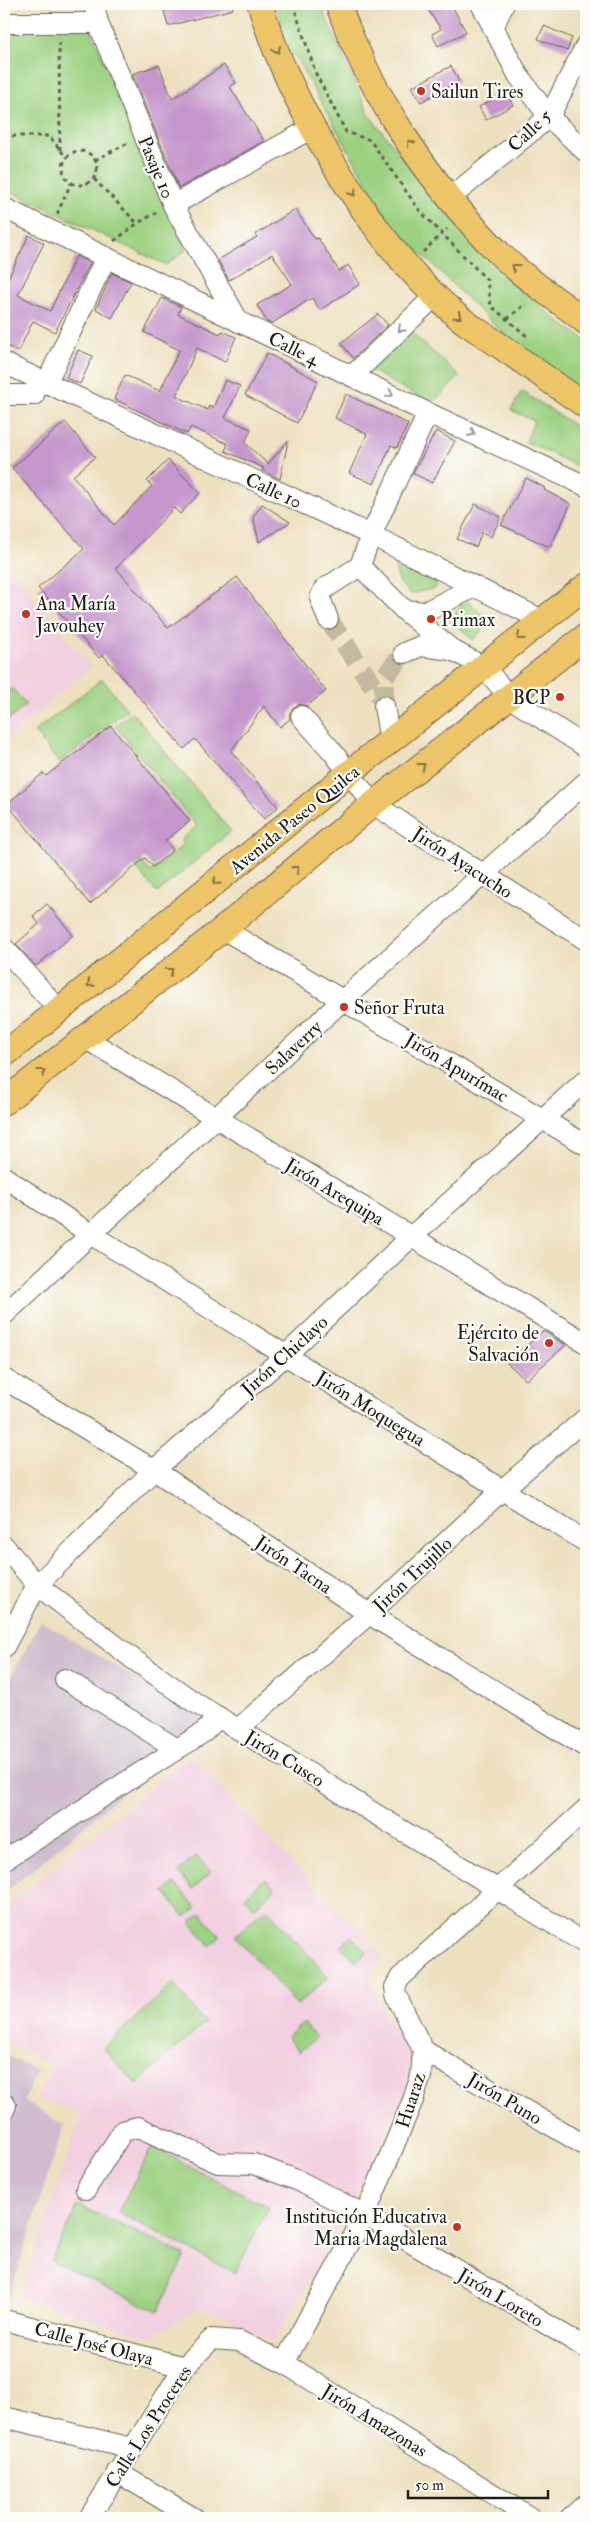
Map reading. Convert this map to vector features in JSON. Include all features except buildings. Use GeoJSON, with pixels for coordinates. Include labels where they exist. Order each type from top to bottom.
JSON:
{"type":"FeatureCollection","features":[{"type":"Feature","properties":{"kind":"main road"},"geometry":{"type":"LineString","coordinates":[[260,4],[268,30],[314,127],[356,199],[407,267],[456,315],[586,406]]}},
{"type":"Feature","properties":{"kind":"main road"},"geometry":{"type":"LineString","coordinates":[[338,4],[364,68],[395,122],[457,206],[503,257],[586,322]]}},
{"type":"Feature","properties":{"kind":"main road","name":"Avenida Paseo Quilca"},"geometry":{"type":"LineString","coordinates":[[4,1055],[348,774],[586,586]]}},
{"type":"Feature","properties":{"kind":"main road","name":"Avenida Paseo Quilca"},"geometry":{"type":"LineString","coordinates":[[4,1102],[223,929],[373,804],[510,698],[586,636]]}},
{"type":"Feature","properties":{"kind":"street"},"geometry":{"type":"LineString","coordinates":[[481,4],[518,75],[549,117],[586,152]]}},
{"type":"Feature","properties":{"kind":"street"},"geometry":{"type":"LineString","coordinates":[[493,28],[504,4]]}},
{"type":"Feature","properties":{"kind":"street"},"geometry":{"type":"LineString","coordinates":[[4,23],[96,13]]}},
{"type":"Feature","properties":{"kind":"street","name":"Pasaje 10"},"geometry":{"type":"LineString","coordinates":[[96,13],[173,204],[240,322]]}},
{"type":"Feature","properties":{"kind":"street","name":"Calle 5"},"geometry":{"type":"LineString","coordinates":[[457,206],[549,117],[586,45]]}},
{"type":"Feature","properties":{"kind":"street"},"geometry":{"type":"LineString","coordinates":[[173,204],[314,127]]}},
{"type":"Feature","properties":{"kind":"street","name":"Calle 4"},"geometry":{"type":"LineString","coordinates":[[4,208],[352,376],[586,486]]}},
{"type":"Feature","properties":{"kind":"street"},"geometry":{"type":"LineString","coordinates":[[4,395],[40,389],[106,257]]}},
{"type":"Feature","properties":{"kind":"street"},"geometry":{"type":"LineString","coordinates":[[352,376],[436,295]]}},
{"type":"Feature","properties":{"kind":"street","name":"Calle 10"},"geometry":{"type":"LineString","coordinates":[[4,363],[40,389],[371,535],[542,620]]}},
{"type":"Feature","properties":{"kind":"street"},"geometry":{"type":"LineString","coordinates":[[328,619],[320,598],[324,589],[360,566],[371,535],[428,412]]}},
{"type":"Feature","properties":{"kind":"street"},"geometry":{"type":"LineString","coordinates":[[360,566],[404,610],[452,650],[484,667],[510,698],[586,747]]}},
{"type":"Feature","properties":{"kind":"street"},"geometry":{"type":"LineString","coordinates":[[404,610],[425,612],[474,587]]}},
{"type":"Feature","properties":{"kind":"street"},"geometry":{"type":"LineString","coordinates":[[404,653],[421,646],[452,650]]}},
{"type":"Feature","properties":{"kind":"street"},"geometry":{"type":"LineString","coordinates":[[384,706],[390,741]]}},
{"type":"Feature","properties":{"kind":"street","name":"Jirón Ayacucho"},"geometry":{"type":"LineString","coordinates":[[301,716],[332,751],[373,804],[586,940]]}},
{"type":"Feature","properties":{"kind":"street","name":"Salaverry"},"geometry":{"type":"LineString","coordinates":[[4,1315],[344,1000],[586,782]]}},
{"type":"Feature","properties":{"kind":"street","name":"Jirón Apurímac"},"geometry":{"type":"LineString","coordinates":[[223,929],[586,1145]]}},
{"type":"Feature","properties":{"kind":"street"},"geometry":{"type":"LineString","coordinates":[[4,948],[59,1010]]}},
{"type":"Feature","properties":{"kind":"street","name":"Jirón Arequipa"},"geometry":{"type":"LineString","coordinates":[[85,1038],[586,1343]]}},
{"type":"Feature","properties":{"kind":"street","name":"Jirón Chiclayo"},"geometry":{"type":"LineString","coordinates":[[4,1647],[37,1585],[154,1470],[286,1355],[410,1237],[586,1080]]}},
{"type":"Feature","properties":{"kind":"street","name":"Jirón Moquegua"},"geometry":{"type":"LineString","coordinates":[[4,1177],[92,1235],[586,1542]]}},
{"type":"Feature","properties":{"kind":"street","name":"Jirón Tacna"},"geometry":{"type":"LineString","coordinates":[[4,1379],[154,1470],[369,1614],[586,1747]]}},
{"type":"Feature","properties":{"kind":"street","name":"Jirón Trujillo"},"geometry":{"type":"LineString","coordinates":[[238,1728],[369,1614],[502,1490],[586,1418]]}},
{"type":"Feature","properties":{"kind":"street","name":"Jirón Cusco"},"geometry":{"type":"LineString","coordinates":[[4,1546],[37,1585],[133,1659],[219,1717],[586,1944]]}},
{"type":"Feature","properties":{"kind":"street"},"geometry":{"type":"LineString","coordinates":[[65,1679],[177,1749]]}},
{"type":"Feature","properties":{"kind":"street"},"geometry":{"type":"LineString","coordinates":[[4,1860],[204,1732],[219,1717]]}},
{"type":"Feature","properties":{"kind":"street","name":"Huaraz"},"geometry":{"type":"LineString","coordinates":[[284,2363],[365,2215],[413,2100],[421,2076],[423,2050],[396,1995],[395,1986],[400,1978],[586,1809]]}},
{"type":"Feature","properties":{"kind":"street","name":"Jirón Puno"},"geometry":{"type":"LineString","coordinates":[[423,2050],[586,2146]]}},
{"type":"Feature","properties":{"kind":"street","name":"Jirón Loreto"},"geometry":{"type":"LineString","coordinates":[[86,2189],[123,2131],[138,2128],[218,2163],[254,2164],[299,2181],[365,2215],[586,2348]]}},
{"type":"Feature","properties":{"kind":"street","name":"Calle José Olaya"},"geometry":{"type":"LineString","coordinates":[[4,2320],[184,2367]]}},
{"type":"Feature","properties":{"kind":"street","name":"Jirón Amazonas"},"geometry":{"type":"LineString","coordinates":[[212,2339],[239,2341],[284,2363],[531,2518]]}},
{"type":"Feature","properties":{"kind":"street","name":"Calle Los Proceres"},"geometry":{"type":"LineString","coordinates":[[89,2518],[184,2367],[212,2339]]}},
{"type":"Feature","properties":{"kind":"street"},"geometry":{"type":"LineString","coordinates":[[4,2417],[132,2448]]}},
{"type":"Feature","properties":{"kind":"street"},"geometry":{"type":"LineString","coordinates":[[117,2472],[194,2518]]}},
{"type":"Feature","properties":{"kind":"street"},"geometry":{"type":"LineString","coordinates":[[570,2518],[586,2504]]}},
{"type":"Feature","properties":{"kind":"path"},"geometry":{"type":"LineString","coordinates":[[293,4],[316,74],[346,132],[370,140],[420,211],[487,280],[491,306],[536,343]]}},
{"type":"Feature","properties":{"kind":"path"},"geometry":{"type":"LineString","coordinates":[[60,150],[59,45],[64,38]]}},
{"type":"Feature","properties":{"kind":"path"},"geometry":{"type":"LineString","coordinates":[[4,136],[49,136],[66,157]]}},
{"type":"Feature","properties":{"kind":"path"},"geometry":{"type":"LineString","coordinates":[[95,160],[144,136]]}},
{"type":"Feature","properties":{"kind":"path"},"geometry":{"type":"LineString","coordinates":[[76,151],[88,152],[95,160],[98,169],[94,179],[81,186],[71,183],[62,168],[66,157],[76,151]]}},
{"type":"Feature","properties":{"kind":"path"},"geometry":{"type":"LineString","coordinates":[[94,179],[138,223]]}},
{"type":"Feature","properties":{"kind":"path"},"geometry":{"type":"LineString","coordinates":[[49,230],[71,183]]}},
{"type":"Feature","properties":{"kind":"path"},"geometry":{"type":"LineString","coordinates":[[106,257],[116,238],[138,223],[173,204]]}},
{"type":"Feature","properties":{"kind":"path"},"geometry":{"type":"LineString","coordinates":[[407,267],[442,235],[457,206]]}},
{"type":"Feature","properties":{"kind":"shaded area","name":"Ana María Javouhey"},"geometry":{"type":"Polygon","coordinates":[[[4,561],[91,666],[4,742],[4,561]]]}},
{"type":"Feature","properties":{"kind":"shaded area"},"geometry":{"type":"Polygon","coordinates":[[[41,1621],[206,1721],[4,1894],[4,1689],[41,1621]]]}},
{"type":"Feature","properties":{"kind":"shaded area"},"geometry":{"type":"Polygon","coordinates":[[[190,1755],[347,1919],[361,1927],[383,1959],[370,1978],[380,2007],[412,2054],[407,2093],[343,2219],[274,2341],[203,2306],[150,2337],[19,2297],[82,2113],[37,2098],[53,2065],[4,2040],[4,1909],[190,1755]]]}},
{"type":"Feature","properties":{"kind":"shaded area"},"geometry":{"type":"Polygon","coordinates":[[[4,2054],[37,2071],[24,2100],[64,2125],[9,2298],[4,2297],[4,2054]]]}},
{"type":"Feature","properties":{"kind":"green space"},"geometry":{"type":"Polygon","coordinates":[[[277,4],[320,4],[369,115],[462,232],[555,319],[586,340],[586,393],[528,358],[390,223],[284,37],[277,4]]]}},
{"type":"Feature","properties":{"kind":"green space"},"geometry":{"type":"Polygon","coordinates":[[[89,26],[186,250],[166,265],[4,188],[4,29],[89,26]]]}},
{"type":"Feature","properties":{"kind":"green space"},"geometry":{"type":"Polygon","coordinates":[[[405,327],[460,376],[432,404],[363,366],[405,327]]]}},
{"type":"Feature","properties":{"kind":"green space"},"geometry":{"type":"Polygon","coordinates":[[[522,391],[586,433],[586,470],[526,442],[534,421],[511,410],[522,391]]]}},
{"type":"Feature","properties":{"kind":"green space"},"geometry":{"type":"Polygon","coordinates":[[[394,565],[437,583],[436,588],[410,594],[400,584],[394,565]]]}},
{"type":"Feature","properties":{"kind":"green space"},"geometry":{"type":"Polygon","coordinates":[[[467,600],[490,622],[473,640],[450,619],[467,600]]]}},
{"type":"Feature","properties":{"kind":"green space"},"geometry":{"type":"Polygon","coordinates":[[[102,679],[127,710],[59,763],[34,732],[102,679]]]}},
{"type":"Feature","properties":{"kind":"green space"},"geometry":{"type":"Polygon","coordinates":[[[12,688],[26,705],[4,724],[4,695],[12,688]]]}},
{"type":"Feature","properties":{"kind":"green space"},"geometry":{"type":"Polygon","coordinates":[[[132,712],[231,831],[157,893],[72,791],[78,786],[150,872],[182,846],[181,840],[197,826],[115,726],[132,712]]]}},
{"type":"Feature","properties":{"kind":"green space"},"geometry":{"type":"Polygon","coordinates":[[[196,1856],[211,1872],[193,1889],[178,1872],[196,1856]]]}},
{"type":"Feature","properties":{"kind":"green space"},"geometry":{"type":"Polygon","coordinates":[[[266,1878],[275,1889],[254,1908],[245,1897],[266,1878]]]}},
{"type":"Feature","properties":{"kind":"green space"},"geometry":{"type":"Polygon","coordinates":[[[175,1883],[196,1908],[185,1917],[164,1892],[175,1883]]]}},
{"type":"Feature","properties":{"kind":"green space"},"geometry":{"type":"Polygon","coordinates":[[[266,1908],[329,1977],[297,2005],[235,1936],[266,1908]]]}},
{"type":"Feature","properties":{"kind":"green space"},"geometry":{"type":"Polygon","coordinates":[[[201,1913],[220,1937],[210,1946],[190,1922],[201,1913]]]}},
{"type":"Feature","properties":{"kind":"green space"},"geometry":{"type":"Polygon","coordinates":[[[351,1936],[367,1952],[356,1962],[341,1947],[351,1936]]]}},
{"type":"Feature","properties":{"kind":"green space"},"geometry":{"type":"Polygon","coordinates":[[[173,1983],[205,2023],[136,2084],[103,2048],[173,1983]]]}},
{"type":"Feature","properties":{"kind":"green space"},"geometry":{"type":"Polygon","coordinates":[[[304,2023],[316,2038],[299,2052],[287,2037],[304,2023]]]}},
{"type":"Feature","properties":{"kind":"green space"},"geometry":{"type":"Polygon","coordinates":[[[152,2147],[269,2207],[235,2273],[118,2212],[152,2147]]]}},
{"type":"Feature","properties":{"kind":"green space"},"geometry":{"type":"Polygon","coordinates":[[[78,2205],[185,2255],[158,2312],[51,2261],[78,2205]]]}},
{"type":"Feature","properties":{"kind":"tunnel"},"geometry":{"type":"LineString","coordinates":[[328,619],[384,702]]}},
{"type":"Feature","properties":{"kind":"tunnel"},"geometry":{"type":"LineString","coordinates":[[384,704],[384,677],[404,653]]}},
{"type":"Feature","properties":{"kind":"place","name":"Sailun Tires"},"geometry":{"type":"Point","coordinates":[421,91]}},
{"type":"Feature","properties":{"kind":"place","name":"Ana María Javouhey"},"geometry":{"type":"Point","coordinates":[26,614]}},
{"type":"Feature","properties":{"kind":"place","name":"Primax"},"geometry":{"type":"Point","coordinates":[431,619]}},
{"type":"Feature","properties":{"kind":"place","name":"BCP"},"geometry":{"type":"Point","coordinates":[560,697]}},
{"type":"Feature","properties":{"kind":"place","name":"Señor Fruta"},"geometry":{"type":"Point","coordinates":[344,1007]}},
{"type":"Feature","properties":{"kind":"place","name":"Ejército de Salvación"},"geometry":{"type":"Point","coordinates":[549,1343]}},
{"type":"Feature","properties":{"kind":"place","name":"Institución Educativa Maria Magdalena"},"geometry":{"type":"Point","coordinates":[457,2227]}}]}
